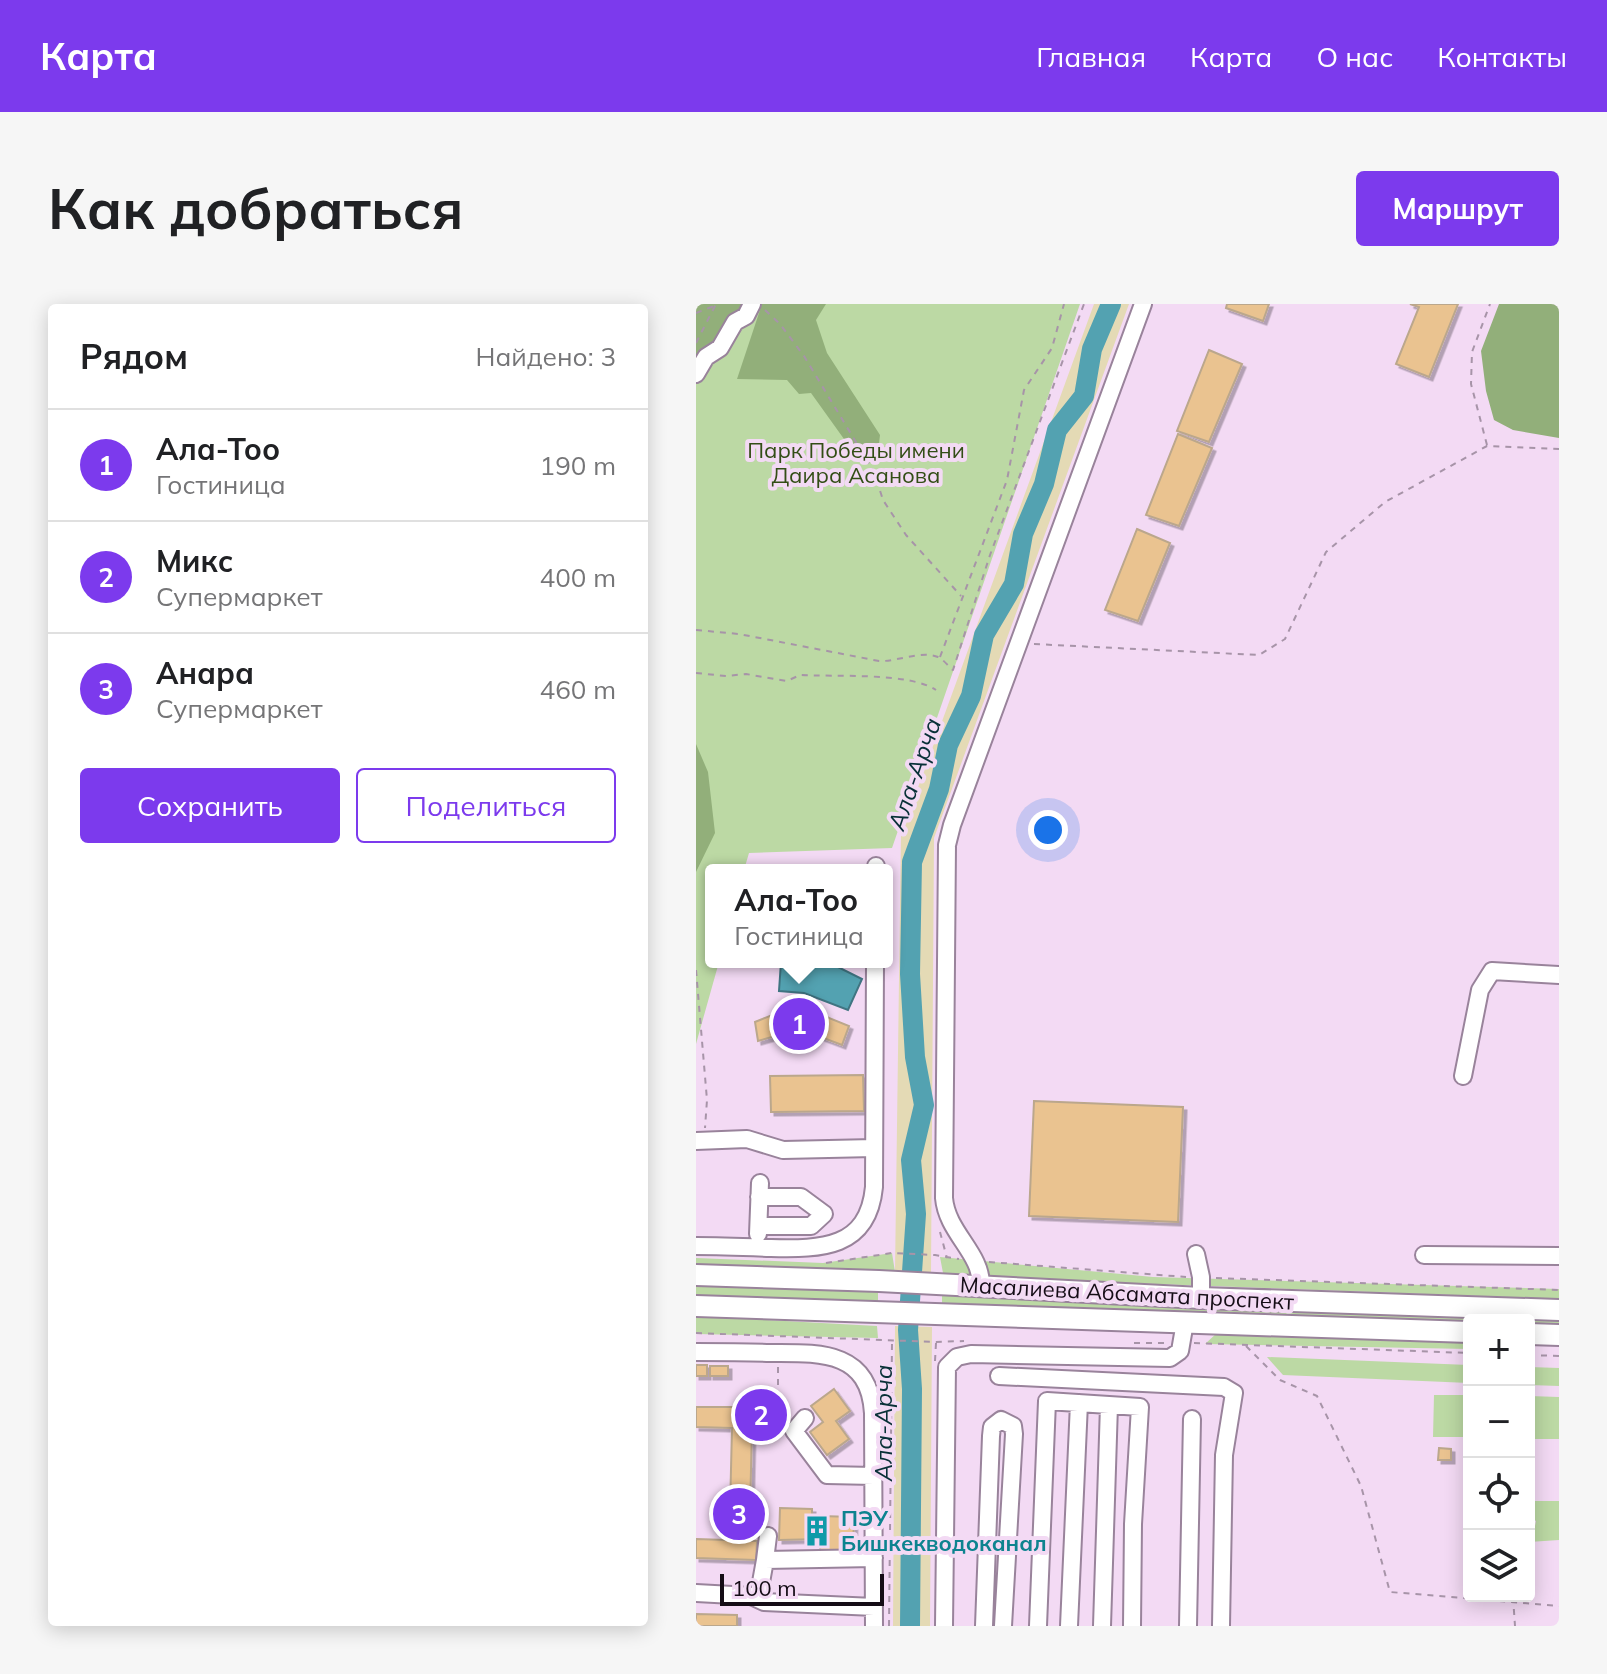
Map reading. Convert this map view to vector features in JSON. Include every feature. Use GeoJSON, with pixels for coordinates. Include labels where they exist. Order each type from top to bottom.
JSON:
{"type":"FeatureCollection","features":[{"type":"Feature","properties":{"kind":"main road","name":"Масалиева Абсамата проспект"},"geometry":{"type":"LineString","coordinates":[[696,1275],[981,1286],[1201,1288],[1559,1310]]}},
{"type":"Feature","properties":{"kind":"main road","name":"Масалиева Абсамата проспект"},"geometry":{"type":"LineString","coordinates":[[696,1306],[942,1317],[1463,1332]]}},
{"type":"Feature","properties":{"kind":"main road"},"geometry":{"type":"LineString","coordinates":[[1535,1334],[1559,1335]]}},
{"type":"Feature","properties":{"kind":"street"},"geometry":{"type":"LineString","coordinates":[[696,374],[706,357],[720,348],[735,322],[746,316],[752,304]]}},
{"type":"Feature","properties":{"kind":"street"},"geometry":{"type":"LineString","coordinates":[[981,1286],[981,1272],[949,1220],[944,1198],[947,845],[1017,643],[1143,304]]}},
{"type":"Feature","properties":{"kind":"street"},"geometry":{"type":"LineString","coordinates":[[696,1246],[824,1248],[854,1233],[872,1205],[875,968]]}},
{"type":"Feature","properties":{"kind":"street"},"geometry":{"type":"LineString","coordinates":[[1463,1076],[1480,990],[1492,971],[1559,975]]}},
{"type":"Feature","properties":{"kind":"street"},"geometry":{"type":"LineString","coordinates":[[700,1141],[747,1139],[783,1150],[874,1148]]}},
{"type":"Feature","properties":{"kind":"street"},"geometry":{"type":"LineString","coordinates":[[758,1247],[759,1190],[801,1197],[824,1214],[811,1226],[759,1226]]}},
{"type":"Feature","properties":{"kind":"street"},"geometry":{"type":"LineString","coordinates":[[1196,1254],[1201,1288]]}},
{"type":"Feature","properties":{"kind":"street"},"geometry":{"type":"LineString","coordinates":[[1424,1255],[1559,1256]]}},
{"type":"Feature","properties":{"kind":"street"},"geometry":{"type":"LineString","coordinates":[[944,1626],[946,1373],[952,1361],[971,1354],[1170,1358],[1180,1351],[1185,1322]]}},
{"type":"Feature","properties":{"kind":"street"},"geometry":{"type":"LineString","coordinates":[[696,1352],[821,1354],[853,1367],[865,1381],[871,1396],[874,1476],[874,1626]]}},
{"type":"Feature","properties":{"kind":"street"},"geometry":{"type":"LineString","coordinates":[[999,1376],[1224,1387],[1234,1393],[1224,1455],[1221,1626]]}},
{"type":"Feature","properties":{"kind":"street"},"geometry":{"type":"LineString","coordinates":[[1038,1626],[1047,1401],[1140,1407],[1133,1524],[1132,1626]]}},
{"type":"Feature","properties":{"kind":"street"},"geometry":{"type":"LineString","coordinates":[[1069,1626],[1079,1403]]}},
{"type":"Feature","properties":{"kind":"street"},"geometry":{"type":"LineString","coordinates":[[1102,1626],[1109,1405]]}},
{"type":"Feature","properties":{"kind":"street"},"geometry":{"type":"LineString","coordinates":[[1188,1626],[1192,1419]]}},
{"type":"Feature","properties":{"kind":"street"},"geometry":{"type":"LineString","coordinates":[[984,1626],[991,1436],[992,1427],[1001,1420],[1013,1426],[1014,1434],[1003,1626]]}},
{"type":"Feature","properties":{"kind":"street"},"geometry":{"type":"LineString","coordinates":[[799,1424],[827,1475],[874,1476]]}},
{"type":"Feature","properties":{"kind":"street"},"geometry":{"type":"LineString","coordinates":[[758,1599],[768,1536]]}},
{"type":"Feature","properties":{"kind":"street"},"geometry":{"type":"LineString","coordinates":[[765,1560],[874,1558]]}},
{"type":"Feature","properties":{"kind":"street"},"geometry":{"type":"LineString","coordinates":[[696,1593],[751,1596],[764,1602],[874,1607]]}},
{"type":"Feature","properties":{"kind":"path"},"geometry":{"type":"LineString","coordinates":[[758,304],[780,324],[804,356],[874,472],[883,500],[906,535],[962,598]]}},
{"type":"Feature","properties":{"kind":"path"},"geometry":{"type":"LineString","coordinates":[[939,658],[1007,480],[1024,390],[1052,348],[1064,304]]}},
{"type":"Feature","properties":{"kind":"path"},"geometry":{"type":"LineString","coordinates":[[696,630],[739,634],[879,661],[936,656],[953,670],[990,555],[1084,304]]}},
{"type":"Feature","properties":{"kind":"path"},"geometry":{"type":"LineString","coordinates":[[1487,446],[1471,384],[1472,352],[1490,304]]}},
{"type":"Feature","properties":{"kind":"path"},"geometry":{"type":"LineString","coordinates":[[696,313],[716,305]]}},
{"type":"Feature","properties":{"kind":"path"},"geometry":{"type":"LineString","coordinates":[[696,343],[716,305]]}},
{"type":"Feature","properties":{"kind":"path"},"geometry":{"type":"LineString","coordinates":[[1017,643],[1259,655],[1285,639],[1326,552],[1385,502],[1487,446],[1559,449]]}},
{"type":"Feature","properties":{"kind":"path"},"geometry":{"type":"LineString","coordinates":[[696,673],[746,674],[787,681],[800,675],[891,677],[925,683],[936,690]]}},
{"type":"Feature","properties":{"kind":"path"},"geometry":{"type":"LineString","coordinates":[[696,970],[707,1100],[700,1141]]}},
{"type":"Feature","properties":{"kind":"path"},"geometry":{"type":"LineString","coordinates":[[938,1222],[947,1258]]}},
{"type":"Feature","properties":{"kind":"path"},"geometry":{"type":"LineString","coordinates":[[892,1253],[1153,1277],[1201,1288],[1559,1290]]}},
{"type":"Feature","properties":{"kind":"path"},"geometry":{"type":"LineString","coordinates":[[696,1333],[951,1341]]}},
{"type":"Feature","properties":{"kind":"path"},"geometry":{"type":"LineString","coordinates":[[889,1626],[892,1341]]}},
{"type":"Feature","properties":{"kind":"path"},"geometry":{"type":"LineString","coordinates":[[936,1342],[936,1353]]}},
{"type":"Feature","properties":{"kind":"path"},"geometry":{"type":"LineString","coordinates":[[1205,1344],[1463,1353]]}},
{"type":"Feature","properties":{"kind":"path"},"geometry":{"type":"LineString","coordinates":[[1245,1345],[1280,1380],[1317,1396],[1361,1486],[1390,1592],[1559,1606]]}},
{"type":"Feature","properties":{"kind":"path"},"geometry":{"type":"LineString","coordinates":[[1535,1355],[1559,1356]]}},
{"type":"Feature","properties":{"kind":"path"},"geometry":{"type":"LineString","coordinates":[[774,1366],[778,1366],[778,1414],[799,1424]]}},
{"type":"Feature","properties":{"kind":"path"},"geometry":{"type":"LineString","coordinates":[[1513,1602],[1515,1626]]}},
{"type":"Feature","properties":{"kind":"green space","name":"Парк Победы имени Даира Асанова"},"geometry":{"type":"Polygon","coordinates":[[[696,304],[1080,304],[892,848],[749,853],[746,864],[705,864],[705,968],[717,968],[696,1044],[696,304]]]}},
{"type":"Feature","properties":{"kind":"green space"},"geometry":{"type":"Polygon","coordinates":[[[696,304],[758,304],[696,382],[696,304]]]}},
{"type":"Feature","properties":{"kind":"green space"},"geometry":{"type":"Polygon","coordinates":[[[762,304],[826,304],[816,320],[827,353],[880,435],[877,461],[872,462],[849,446],[811,393],[799,394],[787,380],[737,379],[762,304]]]}},
{"type":"Feature","properties":{"kind":"green space"},"geometry":{"type":"Polygon","coordinates":[[[1499,304],[1559,304],[1559,438],[1513,430],[1494,420],[1486,391],[1481,351],[1499,304]]]}},
{"type":"Feature","properties":{"kind":"green space"},"geometry":{"type":"Polygon","coordinates":[[[696,744],[708,772],[715,833],[696,872],[696,744]]]}},
{"type":"Feature","properties":{"kind":"green space"},"geometry":{"type":"Polygon","coordinates":[[[892,1253],[895,1272],[696,1264],[696,1258],[823,1263],[892,1253]]]}},
{"type":"Feature","properties":{"kind":"green space"},"geometry":{"type":"Polygon","coordinates":[[[940,1257],[1153,1277],[1559,1289],[1559,1299],[1020,1279],[943,1273],[940,1257]]]}},
{"type":"Feature","properties":{"kind":"green space"},"geometry":{"type":"Polygon","coordinates":[[[696,1286],[878,1292],[878,1303],[696,1296],[696,1286]]]}},
{"type":"Feature","properties":{"kind":"green space"},"geometry":{"type":"Polygon","coordinates":[[[942,1294],[1173,1307],[1463,1317],[1463,1323],[942,1305],[942,1294]]]}},
{"type":"Feature","properties":{"kind":"green space"},"geometry":{"type":"Polygon","coordinates":[[[696,1316],[877,1326],[878,1338],[696,1334],[696,1316]]]}},
{"type":"Feature","properties":{"kind":"green space"},"geometry":{"type":"Polygon","coordinates":[[[1535,1318],[1559,1319],[1559,1326],[1535,1325],[1535,1318]]]}},
{"type":"Feature","properties":{"kind":"green space"},"geometry":{"type":"Polygon","coordinates":[[[1217,1333],[1463,1340],[1463,1349],[1205,1344],[1217,1333]]]}},
{"type":"Feature","properties":{"kind":"green space"},"geometry":{"type":"Polygon","coordinates":[[[1267,1357],[1463,1365],[1463,1383],[1283,1375],[1267,1357]]]}},
{"type":"Feature","properties":{"kind":"green space"},"geometry":{"type":"Polygon","coordinates":[[[1535,1367],[1559,1368],[1559,1386],[1535,1385],[1535,1367]]]}},
{"type":"Feature","properties":{"kind":"green space"},"geometry":{"type":"Polygon","coordinates":[[[1434,1395],[1463,1395],[1463,1437],[1433,1437],[1434,1395]]]}},
{"type":"Feature","properties":{"kind":"green space"},"geometry":{"type":"Polygon","coordinates":[[[1535,1396],[1559,1397],[1559,1439],[1535,1439],[1535,1396]]]}},
{"type":"Feature","properties":{"kind":"green space"},"geometry":{"type":"Polygon","coordinates":[[[1535,1501],[1559,1501],[1559,1540],[1535,1542],[1535,1501]]]}},
{"type":"Feature","properties":{"kind":"sand"},"geometry":{"type":"Polygon","coordinates":[[[1094,304],[1129,304],[934,838],[931,1273],[895,1272],[901,834],[1094,304]]]}},
{"type":"Feature","properties":{"kind":"sand"},"geometry":{"type":"Polygon","coordinates":[[[895,1326],[932,1327],[930,1626],[893,1626],[895,1326]]]}},
{"type":"Feature","properties":{"kind":"water"},"geometry":{"type":"Polygon","coordinates":[[[781,968],[840,968],[862,979],[848,1010],[804,993],[779,991],[781,968]]]}},
{"type":"Feature","properties":{"kind":"building"},"geometry":{"type":"Polygon","coordinates":[[[1227,304],[1269,304],[1263,321],[1226,308],[1227,304]]]}},
{"type":"Feature","properties":{"kind":"building"},"geometry":{"type":"Polygon","coordinates":[[[1410,304],[1458,304],[1429,377],[1396,364],[1419,307],[1410,304]]]}},
{"type":"Feature","properties":{"kind":"building"},"geometry":{"type":"Polygon","coordinates":[[[1209,350],[1242,364],[1209,442],[1177,431],[1209,350]]]}},
{"type":"Feature","properties":{"kind":"building"},"geometry":{"type":"Polygon","coordinates":[[[1178,434],[1212,448],[1179,526],[1146,515],[1178,434]]]}},
{"type":"Feature","properties":{"kind":"building"},"geometry":{"type":"Polygon","coordinates":[[[1137,529],[1170,543],[1138,621],[1105,610],[1137,529]]]}},
{"type":"Feature","properties":{"kind":"building"},"geometry":{"type":"Polygon","coordinates":[[[797,1005],[849,1026],[842,1045],[813,1034],[782,1034],[758,1041],[755,1022],[797,1005]]]}},
{"type":"Feature","properties":{"kind":"building"},"geometry":{"type":"Polygon","coordinates":[[[863,1075],[864,1111],[771,1112],[770,1076],[863,1075]]]}},
{"type":"Feature","properties":{"kind":"building"},"geometry":{"type":"Polygon","coordinates":[[[1034,1101],[1183,1107],[1178,1222],[1029,1216],[1034,1101]]]}},
{"type":"Feature","properties":{"kind":"building"},"geometry":{"type":"Polygon","coordinates":[[[696,1365],[707,1365],[707,1376],[696,1376],[696,1365]]]}},
{"type":"Feature","properties":{"kind":"building"},"geometry":{"type":"Polygon","coordinates":[[[710,1366],[728,1366],[728,1376],[710,1376],[710,1366]]]}},
{"type":"Feature","properties":{"kind":"building"},"geometry":{"type":"Polygon","coordinates":[[[834,1389],[850,1411],[836,1421],[849,1439],[827,1455],[810,1432],[823,1422],[811,1406],[834,1389]]]}},
{"type":"Feature","properties":{"kind":"building"},"geometry":{"type":"Polygon","coordinates":[[[696,1407],[737,1407],[736,1427],[752,1427],[750,1511],[730,1510],[732,1428],[696,1427],[696,1407]]]}},
{"type":"Feature","properties":{"kind":"building"},"geometry":{"type":"Polygon","coordinates":[[[1439,1448],[1451,1449],[1451,1460],[1438,1460],[1439,1448]]]}},
{"type":"Feature","properties":{"kind":"building","name":"ПЭУ Бишкекводоканал"},"geometry":{"type":"Polygon","coordinates":[[[780,1508],[812,1509],[812,1523],[821,1523],[821,1516],[854,1517],[853,1550],[820,1550],[821,1539],[779,1540],[780,1508]]]}},
{"type":"Feature","properties":{"kind":"building"},"geometry":{"type":"Polygon","coordinates":[[[696,1539],[757,1541],[756,1560],[696,1558],[696,1539]]]}},
{"type":"Feature","properties":{"kind":"building"},"geometry":{"type":"Polygon","coordinates":[[[696,1614],[737,1615],[737,1626],[696,1626],[696,1614]]]}},
{"type":"Feature","properties":{"kind":"waterway","name":"Ала-Арча"},"geometry":{"type":"LineString","coordinates":[[910,1626],[912,1389],[908,1330],[916,1214],[911,1160],[924,1105],[915,1057],[910,974],[912,862],[939,789],[948,745],[971,696],[984,635],[1014,584],[1023,534],[1044,484],[1057,430],[1084,396],[1092,349],[1111,304]]}},
{"type":"Feature","properties":{"kind":"place","name":"Ала-Тоо"},"geometry":{"type":"Point","coordinates":[799,1024]}},
{"type":"Feature","properties":{"kind":"place","name":"Микс"},"geometry":{"type":"Point","coordinates":[761,1415]}},
{"type":"Feature","properties":{"kind":"place","name":"Анара"},"geometry":{"type":"Point","coordinates":[739,1514]}},
{"type":"Feature","properties":{"kind":"place","name":"ПЭУ Бишкекводоканал"},"geometry":{"type":"Point","coordinates":[817,1531]}}]}
